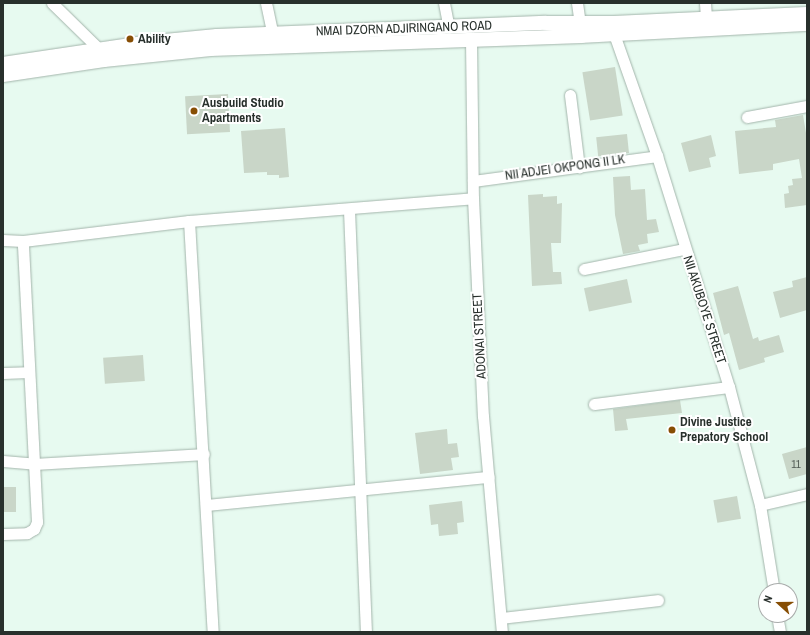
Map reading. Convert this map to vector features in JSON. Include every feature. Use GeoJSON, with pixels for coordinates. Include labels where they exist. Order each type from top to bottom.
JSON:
{"type":"FeatureCollection","features":[{"type":"Feature","properties":{"kind":"main road","name":"NMAI DZORN ADJIRINGANO ROAD"},"geometry":{"type":"LineString","coordinates":[[3,75],[104,60],[210,49],[471,39],[546,30],[580,24],[807,14]]}},
{"type":"Feature","properties":{"kind":"main road","name":"NMAI DZORN ADJIRINGANO ROAD"},"geometry":{"type":"LineString","coordinates":[[3,64],[99,49],[217,36],[448,28],[546,30],[614,34],[807,24]]}},
{"type":"Feature","properties":{"kind":"street"},"geometry":{"type":"LineString","coordinates":[[52,3],[99,49]]}},
{"type":"Feature","properties":{"kind":"street"},"geometry":{"type":"LineString","coordinates":[[266,3],[273,35]]}},
{"type":"Feature","properties":{"kind":"street"},"geometry":{"type":"LineString","coordinates":[[444,3],[448,28]]}},
{"type":"Feature","properties":{"kind":"street"},"geometry":{"type":"LineString","coordinates":[[578,3],[580,24]]}},
{"type":"Feature","properties":{"kind":"street"},"geometry":{"type":"LineString","coordinates":[[705,3],[706,19]]}},
{"type":"Feature","properties":{"kind":"street","name":"NII AKUBOYE STREET"},"geometry":{"type":"LineString","coordinates":[[614,34],[657,156],[684,249],[729,387],[760,505],[773,583]]}},
{"type":"Feature","properties":{"kind":"street","name":"ADONAI STREET"},"geometry":{"type":"LineString","coordinates":[[471,39],[473,198],[489,477],[502,632]]}},
{"type":"Feature","properties":{"kind":"street"},"geometry":{"type":"LineString","coordinates":[[570,95],[579,167]]}},
{"type":"Feature","properties":{"kind":"street"},"geometry":{"type":"LineString","coordinates":[[747,117],[807,106]]}},
{"type":"Feature","properties":{"kind":"street","name":"NII ADJEI OKPONG II LK"},"geometry":{"type":"LineString","coordinates":[[473,181],[657,156]]}},
{"type":"Feature","properties":{"kind":"street"},"geometry":{"type":"LineString","coordinates":[[3,240],[23,241],[189,221],[349,210],[473,198]]}},
{"type":"Feature","properties":{"kind":"street"},"geometry":{"type":"LineString","coordinates":[[349,210],[366,632]]}},
{"type":"Feature","properties":{"kind":"street"},"geometry":{"type":"LineString","coordinates":[[189,221],[207,505],[213,632]]}},
{"type":"Feature","properties":{"kind":"street"},"geometry":{"type":"LineString","coordinates":[[3,534],[27,533],[34,529],[37,522],[35,464],[28,372],[23,241]]}},
{"type":"Feature","properties":{"kind":"street"},"geometry":{"type":"LineString","coordinates":[[584,269],[684,249]]}},
{"type":"Feature","properties":{"kind":"street"},"geometry":{"type":"LineString","coordinates":[[3,373],[28,372]]}},
{"type":"Feature","properties":{"kind":"street"},"geometry":{"type":"LineString","coordinates":[[594,404],[729,387]]}},
{"type":"Feature","properties":{"kind":"street"},"geometry":{"type":"LineString","coordinates":[[3,461],[35,464],[204,454]]}},
{"type":"Feature","properties":{"kind":"street"},"geometry":{"type":"LineString","coordinates":[[207,505],[489,477]]}},
{"type":"Feature","properties":{"kind":"street"},"geometry":{"type":"LineString","coordinates":[[760,505],[807,494]]}},
{"type":"Feature","properties":{"kind":"street"},"geometry":{"type":"LineString","coordinates":[[502,618],[658,600]]}},
{"type":"Feature","properties":{"kind":"building"},"geometry":{"type":"Polygon","coordinates":[[[615,67],[623,115],[590,121],[582,72],[615,67]]]}},
{"type":"Feature","properties":{"kind":"building","name":"Ausbuild Studio Apartments"},"geometry":{"type":"Polygon","coordinates":[[[228,94],[230,132],[187,134],[185,96],[228,94]]]}},
{"type":"Feature","properties":{"kind":"building"},"geometry":{"type":"Polygon","coordinates":[[[803,115],[807,139],[807,205],[785,208],[784,194],[789,193],[788,186],[793,185],[792,179],[802,178],[799,159],[773,164],[773,170],[739,174],[735,131],[776,127],[775,120],[803,115]]]}},
{"type":"Feature","properties":{"kind":"building"},"geometry":{"type":"Polygon","coordinates":[[[285,128],[289,177],[279,178],[279,175],[267,175],[267,172],[244,173],[241,131],[285,128]]]}},
{"type":"Feature","properties":{"kind":"building"},"geometry":{"type":"Polygon","coordinates":[[[627,134],[629,153],[598,156],[596,137],[627,134]]]}},
{"type":"Feature","properties":{"kind":"building"},"geometry":{"type":"Polygon","coordinates":[[[711,135],[716,156],[709,158],[711,167],[689,172],[681,143],[711,135]]]}},
{"type":"Feature","properties":{"kind":"building"},"geometry":{"type":"Polygon","coordinates":[[[630,176],[631,190],[645,189],[647,220],[656,219],[659,232],[647,234],[648,243],[638,245],[640,251],[623,254],[615,215],[613,177],[630,176]]]}},
{"type":"Feature","properties":{"kind":"building"},"geometry":{"type":"Polygon","coordinates":[[[543,194],[543,197],[557,196],[557,204],[562,203],[561,243],[551,243],[553,272],[561,272],[562,284],[532,286],[528,195],[543,194]]]}},
{"type":"Feature","properties":{"kind":"building"},"geometry":{"type":"Polygon","coordinates":[[[807,277],[807,310],[780,318],[773,292],[793,287],[792,281],[807,277]]]}},
{"type":"Feature","properties":{"kind":"building"},"geometry":{"type":"Polygon","coordinates":[[[627,279],[632,302],[589,312],[584,288],[627,279]]]}},
{"type":"Feature","properties":{"kind":"building"},"geometry":{"type":"Polygon","coordinates":[[[738,286],[753,339],[758,337],[759,341],[779,335],[784,352],[764,358],[765,362],[739,370],[729,333],[724,335],[713,293],[738,286]]]}},
{"type":"Feature","properties":{"kind":"building"},"geometry":{"type":"Polygon","coordinates":[[[143,355],[145,381],[105,384],[103,358],[143,355]]]}},
{"type":"Feature","properties":{"kind":"building"},"geometry":{"type":"Polygon","coordinates":[[[680,400],[682,413],[626,419],[628,430],[615,431],[613,409],[680,400]]]}},
{"type":"Feature","properties":{"kind":"building"},"geometry":{"type":"Polygon","coordinates":[[[447,429],[448,444],[457,443],[459,457],[451,458],[453,470],[420,474],[415,433],[447,429]]]}},
{"type":"Feature","properties":{"kind":"building"},"geometry":{"type":"Polygon","coordinates":[[[807,447],[807,474],[789,479],[782,454],[807,447]]]}},
{"type":"Feature","properties":{"kind":"building"},"geometry":{"type":"Polygon","coordinates":[[[3,487],[16,487],[16,512],[3,512],[3,487]]]}},
{"type":"Feature","properties":{"kind":"building"},"geometry":{"type":"Polygon","coordinates":[[[737,496],[741,519],[717,523],[713,500],[737,496]]]}},
{"type":"Feature","properties":{"kind":"building"},"geometry":{"type":"Polygon","coordinates":[[[462,501],[464,522],[457,523],[458,534],[439,536],[438,524],[431,525],[429,505],[462,501]]]}},
{"type":"Feature","properties":{"kind":"place","name":"Ability"},"geometry":{"type":"Point","coordinates":[130,39]}},
{"type":"Feature","properties":{"kind":"place","name":"Ausbuild Studio Apartments"},"geometry":{"type":"Point","coordinates":[194,111]}},
{"type":"Feature","properties":{"kind":"place","name":"Divine Justice Prepatory School"},"geometry":{"type":"Point","coordinates":[672,430]}}]}
